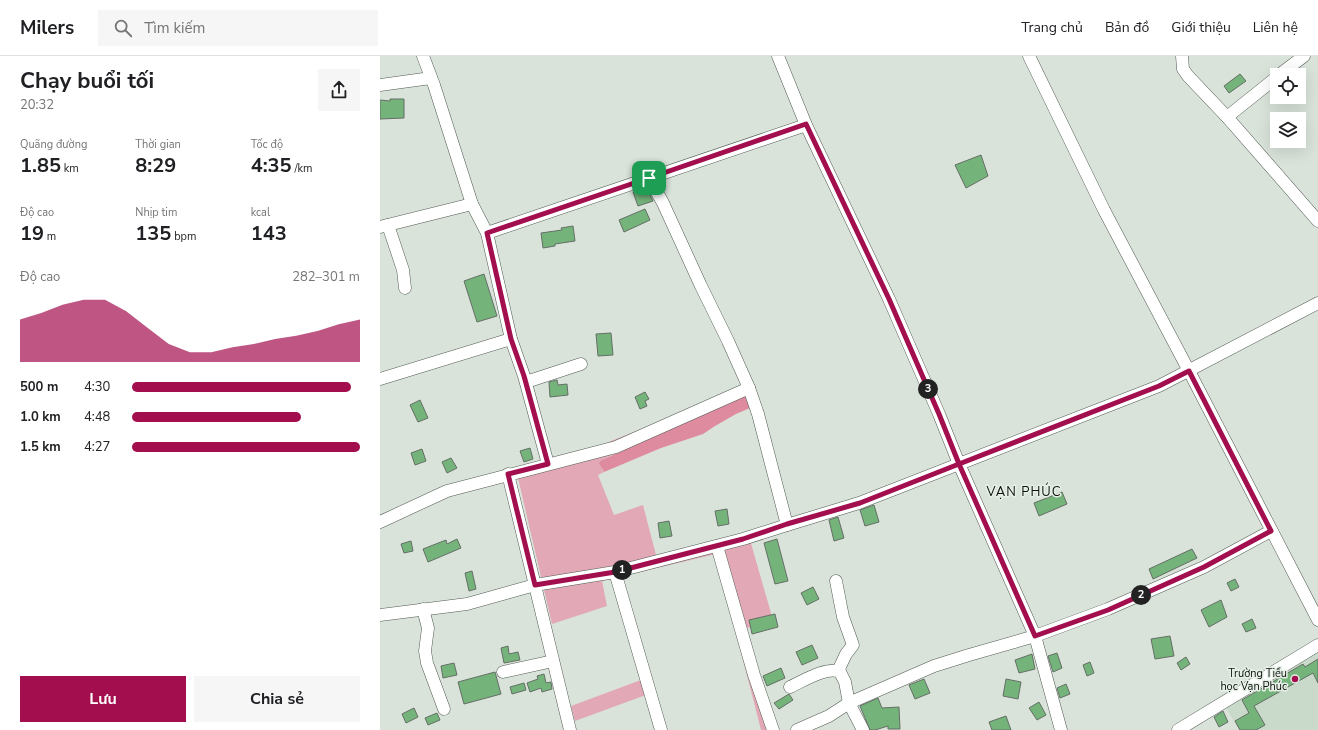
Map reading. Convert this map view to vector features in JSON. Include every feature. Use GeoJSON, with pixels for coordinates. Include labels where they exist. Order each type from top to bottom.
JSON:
{"type":"FeatureCollection","features":[{"type":"Feature","properties":{"kind":"street"},"geometry":{"type":"LineString","coordinates":[[423,56],[472,204],[487,233],[511,339],[526,382],[548,464]]}},
{"type":"Feature","properties":{"kind":"street"},"geometry":{"type":"LineString","coordinates":[[778,56],[806,124],[889,299],[959,464],[1035,636],[1061,730]]}},
{"type":"Feature","properties":{"kind":"street"},"geometry":{"type":"LineString","coordinates":[[1029,56],[1104,210],[1318,620]]}},
{"type":"Feature","properties":{"kind":"street"},"geometry":{"type":"LineString","coordinates":[[1182,56],[1183,69],[1188,76],[1227,117],[1318,222]]}},
{"type":"Feature","properties":{"kind":"street"},"geometry":{"type":"LineString","coordinates":[[1288,68],[1304,56]]}},
{"type":"Feature","properties":{"kind":"street"},"geometry":{"type":"LineString","coordinates":[[380,85],[431,78]]}},
{"type":"Feature","properties":{"kind":"street"},"geometry":{"type":"LineString","coordinates":[[1227,117],[1270,82]]}},
{"type":"Feature","properties":{"kind":"street"},"geometry":{"type":"LineString","coordinates":[[487,233],[806,124]]}},
{"type":"Feature","properties":{"kind":"street"},"geometry":{"type":"LineString","coordinates":[[649,178],[663,203],[749,388],[758,414],[787,524]]}},
{"type":"Feature","properties":{"kind":"street"},"geometry":{"type":"LineString","coordinates":[[405,288],[403,270],[384,226],[472,204]]}},
{"type":"Feature","properties":{"kind":"street"},"geometry":{"type":"LineString","coordinates":[[380,615],[467,604],[535,585],[615,572],[743,539],[787,524],[860,503],[1159,386],[1318,303]]}},
{"type":"Feature","properties":{"kind":"street"},"geometry":{"type":"LineString","coordinates":[[380,379],[511,339]]}},
{"type":"Feature","properties":{"kind":"street"},"geometry":{"type":"LineString","coordinates":[[526,382],[581,364]]}},
{"type":"Feature","properties":{"kind":"street"},"geometry":{"type":"LineString","coordinates":[[380,522],[447,490],[616,447],[749,388]]}},
{"type":"Feature","properties":{"kind":"street"},"geometry":{"type":"LineString","coordinates":[[508,474],[570,730]]}},
{"type":"Feature","properties":{"kind":"street"},"geometry":{"type":"LineString","coordinates":[[798,730],[829,716],[849,702],[934,666],[1035,636],[1108,610],[1204,567],[1271,531]]}},
{"type":"Feature","properties":{"kind":"street"},"geometry":{"type":"LineString","coordinates":[[717,546],[754,675],[773,730]]}},
{"type":"Feature","properties":{"kind":"street"},"geometry":{"type":"LineString","coordinates":[[615,572],[661,730]]}},
{"type":"Feature","properties":{"kind":"street"},"geometry":{"type":"LineString","coordinates":[[836,581],[844,617],[853,646],[846,654],[838,671]]}},
{"type":"Feature","properties":{"kind":"street"},"geometry":{"type":"LineString","coordinates":[[423,609],[428,628],[425,651],[427,663],[444,709]]}},
{"type":"Feature","properties":{"kind":"street"},"geometry":{"type":"LineString","coordinates":[[1178,730],[1318,645]]}},
{"type":"Feature","properties":{"kind":"street"},"geometry":{"type":"LineString","coordinates":[[503,672],[553,661]]}},
{"type":"Feature","properties":{"kind":"street"},"geometry":{"type":"LineString","coordinates":[[790,687],[816,674],[838,671]]}},
{"type":"Feature","properties":{"kind":"street"},"geometry":{"type":"LineString","coordinates":[[838,671],[841,673],[845,682],[849,702],[863,730]]}},
{"type":"Feature","properties":{"kind":"shaded area"},"geometry":{"type":"Polygon","coordinates":[[[747,387],[602,460],[602,470],[604,472],[598,475],[614,515],[643,505],[656,555],[748,533],[773,620],[744,629],[770,730],[761,730],[716,554],[602,581],[607,606],[552,624],[518,478],[747,387]]]}},
{"type":"Feature","properties":{"kind":"shaded area"},"geometry":{"type":"Polygon","coordinates":[[[747,394],[750,408],[736,414],[703,434],[661,448],[604,472],[599,463],[602,460],[747,394]]]}},
{"type":"Feature","properties":{"kind":"shaded area","name":"Trường Tiểu học Vạn Phúc"},"geometry":{"type":"Polygon","coordinates":[[[1318,652],[1318,730],[1239,730],[1225,706],[1318,652]]]}},
{"type":"Feature","properties":{"kind":"shaded area"},"geometry":{"type":"Polygon","coordinates":[[[649,677],[654,692],[575,721],[571,706],[649,677]]]}},
{"type":"Feature","properties":{"kind":"building"},"geometry":{"type":"Polygon","coordinates":[[[1240,74],[1246,81],[1229,93],[1224,86],[1240,74]]]}},
{"type":"Feature","properties":{"kind":"building"},"geometry":{"type":"Polygon","coordinates":[[[390,99],[404,99],[404,118],[380,119],[380,100],[390,101],[390,99]]]}},
{"type":"Feature","properties":{"kind":"building"},"geometry":{"type":"Polygon","coordinates":[[[981,155],[988,176],[966,188],[955,165],[981,155]]]}},
{"type":"Feature","properties":{"kind":"building"},"geometry":{"type":"Polygon","coordinates":[[[646,187],[653,201],[638,206],[633,192],[646,187]]]}},
{"type":"Feature","properties":{"kind":"building"},"geometry":{"type":"Polygon","coordinates":[[[645,209],[650,220],[624,232],[619,220],[645,209]]]}},
{"type":"Feature","properties":{"kind":"building"},"geometry":{"type":"Polygon","coordinates":[[[573,226],[575,241],[555,244],[555,246],[543,248],[541,233],[562,230],[561,228],[573,226]]]}},
{"type":"Feature","properties":{"kind":"building"},"geometry":{"type":"Polygon","coordinates":[[[484,274],[497,316],[477,322],[464,281],[484,274]]]}},
{"type":"Feature","properties":{"kind":"building"},"geometry":{"type":"Polygon","coordinates":[[[611,333],[613,355],[598,356],[596,334],[611,333]]]}},
{"type":"Feature","properties":{"kind":"building"},"geometry":{"type":"Polygon","coordinates":[[[557,380],[558,385],[567,384],[568,395],[550,397],[549,382],[557,380]]]}},
{"type":"Feature","properties":{"kind":"building"},"geometry":{"type":"Polygon","coordinates":[[[645,392],[649,399],[645,401],[647,406],[640,409],[635,397],[645,392]]]}},
{"type":"Feature","properties":{"kind":"building"},"geometry":{"type":"Polygon","coordinates":[[[420,400],[428,418],[418,422],[410,405],[420,400]]]}},
{"type":"Feature","properties":{"kind":"building"},"geometry":{"type":"Polygon","coordinates":[[[530,448],[533,459],[524,462],[520,451],[530,448]]]}},
{"type":"Feature","properties":{"kind":"building"},"geometry":{"type":"Polygon","coordinates":[[[422,449],[426,461],[415,465],[411,453],[422,449]]]}},
{"type":"Feature","properties":{"kind":"building"},"geometry":{"type":"Polygon","coordinates":[[[451,458],[457,468],[447,473],[442,462],[451,458]]]}},
{"type":"Feature","properties":{"kind":"building"},"geometry":{"type":"Polygon","coordinates":[[[1062,492],[1067,504],[1039,516],[1034,503],[1062,492]]]}},
{"type":"Feature","properties":{"kind":"building"},"geometry":{"type":"Polygon","coordinates":[[[874,505],[879,522],[865,526],[860,510],[874,505]]]}},
{"type":"Feature","properties":{"kind":"building"},"geometry":{"type":"Polygon","coordinates":[[[727,509],[729,524],[718,526],[715,511],[727,509]]]}},
{"type":"Feature","properties":{"kind":"building"},"geometry":{"type":"Polygon","coordinates":[[[838,517],[844,538],[834,541],[829,520],[838,517]]]}},
{"type":"Feature","properties":{"kind":"building"},"geometry":{"type":"Polygon","coordinates":[[[669,521],[672,536],[660,538],[658,523],[669,521]]]}},
{"type":"Feature","properties":{"kind":"building"},"geometry":{"type":"Polygon","coordinates":[[[457,539],[461,548],[428,562],[423,549],[446,540],[447,544],[457,539]]]}},
{"type":"Feature","properties":{"kind":"building"},"geometry":{"type":"Polygon","coordinates":[[[777,539],[788,581],[775,584],[764,543],[777,539]]]}},
{"type":"Feature","properties":{"kind":"building"},"geometry":{"type":"Polygon","coordinates":[[[411,541],[413,551],[404,553],[401,544],[411,541]]]}},
{"type":"Feature","properties":{"kind":"building"},"geometry":{"type":"Polygon","coordinates":[[[1192,549],[1197,558],[1153,579],[1149,569],[1192,549]]]}},
{"type":"Feature","properties":{"kind":"building"},"geometry":{"type":"Polygon","coordinates":[[[472,571],[476,589],[469,591],[465,573],[472,571]]]}},
{"type":"Feature","properties":{"kind":"building"},"geometry":{"type":"Polygon","coordinates":[[[1235,579],[1239,587],[1231,591],[1227,583],[1235,579]]]}},
{"type":"Feature","properties":{"kind":"building"},"geometry":{"type":"Polygon","coordinates":[[[813,587],[819,599],[807,605],[801,593],[813,587]]]}},
{"type":"Feature","properties":{"kind":"building"},"geometry":{"type":"Polygon","coordinates":[[[1221,600],[1227,617],[1209,627],[1201,610],[1221,600]]]}},
{"type":"Feature","properties":{"kind":"building"},"geometry":{"type":"Polygon","coordinates":[[[775,614],[778,627],[752,634],[749,620],[775,614]]]}},
{"type":"Feature","properties":{"kind":"building"},"geometry":{"type":"Polygon","coordinates":[[[1252,619],[1256,628],[1246,632],[1242,624],[1252,619]]]}},
{"type":"Feature","properties":{"kind":"building"},"geometry":{"type":"Polygon","coordinates":[[[1170,636],[1174,656],[1155,659],[1151,639],[1170,636]]]}},
{"type":"Feature","properties":{"kind":"building"},"geometry":{"type":"Polygon","coordinates":[[[812,645],[818,658],[802,665],[796,652],[812,645]]]}},
{"type":"Feature","properties":{"kind":"building"},"geometry":{"type":"Polygon","coordinates":[[[508,646],[509,654],[518,652],[520,660],[504,663],[501,648],[508,646]]]}},
{"type":"Feature","properties":{"kind":"building"},"geometry":{"type":"Polygon","coordinates":[[[1057,653],[1062,668],[1053,672],[1048,656],[1057,653]]]}},
{"type":"Feature","properties":{"kind":"building"},"geometry":{"type":"Polygon","coordinates":[[[1032,654],[1035,669],[1019,673],[1015,660],[1032,654]]]}},
{"type":"Feature","properties":{"kind":"building"},"geometry":{"type":"Polygon","coordinates":[[[1186,657],[1190,664],[1181,670],[1177,663],[1186,657]]]}},
{"type":"Feature","properties":{"kind":"building"},"geometry":{"type":"Polygon","coordinates":[[[1318,659],[1318,683],[1313,673],[1254,706],[1265,725],[1256,730],[1240,730],[1235,721],[1249,713],[1242,700],[1303,664],[1305,667],[1318,659]]]}},
{"type":"Feature","properties":{"kind":"building"},"geometry":{"type":"Polygon","coordinates":[[[1090,662],[1094,673],[1087,676],[1083,665],[1090,662]]]}},
{"type":"Feature","properties":{"kind":"building"},"geometry":{"type":"Polygon","coordinates":[[[454,663],[457,675],[443,678],[441,666],[454,663]]]}},
{"type":"Feature","properties":{"kind":"building"},"geometry":{"type":"Polygon","coordinates":[[[781,668],[785,678],[767,686],[763,676],[781,668]]]}},
{"type":"Feature","properties":{"kind":"building"},"geometry":{"type":"Polygon","coordinates":[[[495,672],[501,694],[464,704],[458,682],[495,672]]]}},
{"type":"Feature","properties":{"kind":"building"},"geometry":{"type":"Polygon","coordinates":[[[544,674],[546,683],[551,682],[552,689],[542,692],[541,688],[530,692],[527,683],[538,679],[537,676],[544,674]]]}},
{"type":"Feature","properties":{"kind":"building"},"geometry":{"type":"Polygon","coordinates":[[[924,679],[930,693],[915,699],[909,685],[924,679]]]}},
{"type":"Feature","properties":{"kind":"building"},"geometry":{"type":"Polygon","coordinates":[[[1006,679],[1021,682],[1018,699],[1003,696],[1006,679]]]}},
{"type":"Feature","properties":{"kind":"building"},"geometry":{"type":"Polygon","coordinates":[[[524,683],[526,690],[512,694],[510,687],[524,683]]]}},
{"type":"Feature","properties":{"kind":"building"},"geometry":{"type":"Polygon","coordinates":[[[1066,684],[1070,694],[1060,698],[1057,688],[1066,684]]]}},
{"type":"Feature","properties":{"kind":"building"},"geometry":{"type":"Polygon","coordinates":[[[789,694],[793,700],[779,709],[774,703],[789,694]]]}},
{"type":"Feature","properties":{"kind":"building"},"geometry":{"type":"Polygon","coordinates":[[[878,698],[882,708],[899,707],[900,729],[888,729],[888,726],[870,730],[860,706],[878,698]]]}},
{"type":"Feature","properties":{"kind":"building"},"geometry":{"type":"Polygon","coordinates":[[[1039,702],[1046,715],[1037,720],[1029,708],[1039,702]]]}},
{"type":"Feature","properties":{"kind":"building"},"geometry":{"type":"Polygon","coordinates":[[[414,708],[418,717],[406,723],[402,714],[414,708]]]}},
{"type":"Feature","properties":{"kind":"building"},"geometry":{"type":"Polygon","coordinates":[[[1223,711],[1228,722],[1219,727],[1214,717],[1223,711]]]}},
{"type":"Feature","properties":{"kind":"building"},"geometry":{"type":"Polygon","coordinates":[[[437,713],[440,720],[428,725],[425,718],[437,713]]]}},
{"type":"Feature","properties":{"kind":"building"},"geometry":{"type":"Polygon","coordinates":[[[1006,716],[1011,730],[992,730],[989,722],[1006,716]]]}},
{"type":"Feature","properties":{"kind":"place","name":"Trường Tiểu học Vạn Phúc"},"geometry":{"type":"Point","coordinates":[1295,679]}},
{"type":"Feature","properties":{"kind":"district","name":"VẠN PHÚC"},"geometry":{"type":"Point","coordinates":[1024,491]}},
{"type":"Feature","properties":{"kind":"route"},"geometry":{"type":"LineString","coordinates":[[649,178],[487,233],[511,339],[524,376],[548,464],[508,474],[535,585],[615,572],[743,539],[787,524],[860,503],[959,464],[1035,636],[1108,610],[1204,567],[1271,531],[1189,371],[1159,386],[959,464],[889,299],[806,124],[649,178]]}}]}
